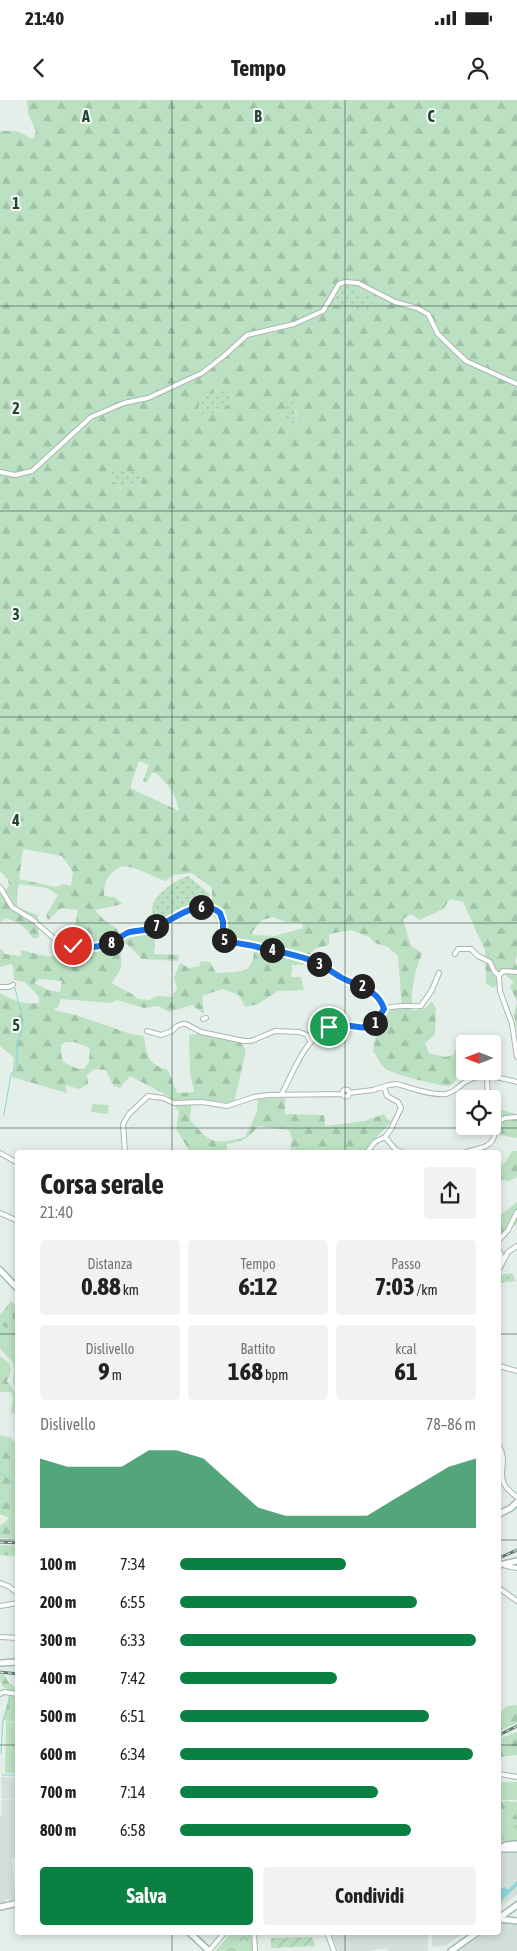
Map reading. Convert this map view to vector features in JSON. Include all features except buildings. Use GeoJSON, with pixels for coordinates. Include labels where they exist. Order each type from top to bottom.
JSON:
{"type":"FeatureCollection","features":[{"type":"Feature","properties":{"kind":"street"},"geometry":{"type":"LineString","coordinates":[[0,472],[15,475],[32,472],[91,417],[124,403],[148,398],[202,373],[247,335],[294,324],[323,311],[339,284],[344,282],[358,283],[395,302],[418,308],[428,314],[438,334],[466,360],[517,384]]}},
{"type":"Feature","properties":{"kind":"street"},"geometry":{"type":"LineString","coordinates":[[0,888],[12,907],[33,920],[57,942],[73,946],[99,946],[111,943],[126,934],[155,927],[190,910],[200,907],[212,908],[220,913],[223,922],[223,940],[239,942],[314,962],[333,971],[341,978],[366,988],[378,998],[384,1009]]}},
{"type":"Feature","properties":{"kind":"street"},"geometry":{"type":"LineString","coordinates":[[454,954],[458,949],[471,949],[478,956],[490,962],[494,971],[499,976],[500,991],[512,1024],[517,1057]]}},
{"type":"Feature","properties":{"kind":"street"},"geometry":{"type":"LineString","coordinates":[[499,976],[503,971],[517,972]]}},
{"type":"Feature","properties":{"kind":"street"},"geometry":{"type":"LineString","coordinates":[[281,1095],[310,1041],[329,1027],[336,1025],[346,1024],[372,1027],[384,1009],[393,1005],[421,1006],[432,990],[439,973]]}},
{"type":"Feature","properties":{"kind":"street"},"geometry":{"type":"LineString","coordinates":[[0,987],[9,987],[13,984]]}},
{"type":"Feature","properties":{"kind":"street"},"geometry":{"type":"LineString","coordinates":[[146,1032],[161,1035],[172,1031],[177,1026],[186,1024],[201,1032],[244,1041],[275,1031],[299,1032],[307,1035],[310,1041]]}},
{"type":"Feature","properties":{"kind":"street"},"geometry":{"type":"LineString","coordinates":[[501,1078],[517,1082]]}},
{"type":"Feature","properties":{"kind":"street"},"geometry":{"type":"LineString","coordinates":[[125,1150],[123,1124],[129,1114],[148,1096],[163,1098],[174,1103],[202,1102],[227,1106],[254,1097],[343,1094],[346,1090],[349,1093],[397,1084],[443,1094],[454,1092],[470,1080]]}},
{"type":"Feature","properties":{"kind":"street"},"geometry":{"type":"LineString","coordinates":[[369,1150],[392,1128],[401,1108],[398,1102],[387,1096],[384,1087]]}},
{"type":"Feature","properties":{"kind":"street"},"geometry":{"type":"LineString","coordinates":[[501,1120],[517,1117]]}},
{"type":"Feature","properties":{"kind":"street"},"geometry":{"type":"LineString","coordinates":[[473,1150],[489,1145],[493,1135]]}},
{"type":"Feature","properties":{"kind":"street"},"geometry":{"type":"LineString","coordinates":[[385,1136],[399,1150]]}},
{"type":"Feature","properties":{"kind":"street"},"geometry":{"type":"LineString","coordinates":[[0,1153],[15,1160]]}},
{"type":"Feature","properties":{"kind":"street"},"geometry":{"type":"LineString","coordinates":[[501,1238],[508,1230],[517,1212]]}},
{"type":"Feature","properties":{"kind":"street"},"geometry":{"type":"LineString","coordinates":[[0,1213],[15,1220]]}},
{"type":"Feature","properties":{"kind":"street"},"geometry":{"type":"LineString","coordinates":[[501,1264],[508,1252],[517,1246]]}},
{"type":"Feature","properties":{"kind":"street"},"geometry":{"type":"LineString","coordinates":[[501,1255],[503,1260]]}},
{"type":"Feature","properties":{"kind":"street"},"geometry":{"type":"LineString","coordinates":[[0,1270],[15,1286]]}},
{"type":"Feature","properties":{"kind":"street"},"geometry":{"type":"LineString","coordinates":[[501,1367],[517,1371]]}},
{"type":"Feature","properties":{"kind":"street"},"geometry":{"type":"LineString","coordinates":[[501,1474],[504,1486],[517,1497]]}},
{"type":"Feature","properties":{"kind":"street"},"geometry":{"type":"LineString","coordinates":[[501,1513],[511,1508],[517,1502]]}},
{"type":"Feature","properties":{"kind":"street"},"geometry":{"type":"LineString","coordinates":[[502,1565],[517,1561]]}},
{"type":"Feature","properties":{"kind":"street"},"geometry":{"type":"LineString","coordinates":[[502,1565],[517,1568]]}},
{"type":"Feature","properties":{"kind":"street"},"geometry":{"type":"LineString","coordinates":[[0,1583],[15,1591]]}},
{"type":"Feature","properties":{"kind":"street"},"geometry":{"type":"LineString","coordinates":[[501,1589],[517,1600]]}},
{"type":"Feature","properties":{"kind":"street"},"geometry":{"type":"LineString","coordinates":[[0,1606],[15,1604]]}},
{"type":"Feature","properties":{"kind":"street"},"geometry":{"type":"LineString","coordinates":[[0,1637],[15,1638]]}},
{"type":"Feature","properties":{"kind":"street"},"geometry":{"type":"LineString","coordinates":[[0,1663],[15,1662]]}},
{"type":"Feature","properties":{"kind":"street"},"geometry":{"type":"LineString","coordinates":[[0,1694],[4,1692],[15,1694]]}},
{"type":"Feature","properties":{"kind":"street"},"geometry":{"type":"LineString","coordinates":[[501,1774],[517,1778]]}},
{"type":"Feature","properties":{"kind":"street"},"geometry":{"type":"LineString","coordinates":[[501,1848],[506,1845],[517,1844]]}},
{"type":"Feature","properties":{"kind":"street"},"geometry":{"type":"LineString","coordinates":[[501,1849],[515,1849]]}},
{"type":"Feature","properties":{"kind":"street"},"geometry":{"type":"LineString","coordinates":[[0,1907],[15,1904]]}},
{"type":"Feature","properties":{"kind":"street"},"geometry":{"type":"LineString","coordinates":[[501,1917],[517,1905]]}},
{"type":"Feature","properties":{"kind":"street"},"geometry":{"type":"LineString","coordinates":[[512,1909],[512,1916],[517,1921]]}},
{"type":"Feature","properties":{"kind":"street"},"geometry":{"type":"LineString","coordinates":[[501,1919],[517,1921]]}},
{"type":"Feature","properties":{"kind":"street"},"geometry":{"type":"LineString","coordinates":[[192,1935],[209,1951],[222,1935]]}},
{"type":"Feature","properties":{"kind":"street"},"geometry":{"type":"LineString","coordinates":[[254,1935],[255,1951]]}},
{"type":"Feature","properties":{"kind":"street"},"geometry":{"type":"LineString","coordinates":[[329,1935],[334,1951]]}},
{"type":"Feature","properties":{"kind":"street"},"geometry":{"type":"LineString","coordinates":[[451,1951],[474,1935]]}},
{"type":"Feature","properties":{"kind":"shaded area"},"geometry":{"type":"Polygon","coordinates":[[[1,1777],[15,1778],[15,1798],[2,1799],[1,1777]]]}},
{"type":"Feature","properties":{"kind":"shaded area"},"geometry":{"type":"Polygon","coordinates":[[[15,1799],[15,1857],[12,1858],[15,1900],[5,1899],[4,1903],[0,1903],[0,1816],[2,1815],[2,1800],[15,1799]]]}},
{"type":"Feature","properties":{"kind":"shaded area"},"geometry":{"type":"Polygon","coordinates":[[[501,1853],[517,1853],[517,1895],[501,1907],[501,1853]]]}},
{"type":"Feature","properties":{"kind":"shaded area"},"geometry":{"type":"Polygon","coordinates":[[[501,1922],[517,1923],[517,1951],[458,1951],[482,1935],[501,1935],[501,1922]]]}},
{"type":"Feature","properties":{"kind":"shaded area"},"geometry":{"type":"Polygon","coordinates":[[[332,1935],[428,1935],[428,1951],[388,1951],[387,1948],[369,1951],[338,1951],[332,1935]]]}},
{"type":"Feature","properties":{"kind":"shaded area"},"geometry":{"type":"Polygon","coordinates":[[[432,1935],[461,1935],[445,1946],[432,1947],[432,1935]]]}},
{"type":"Feature","properties":{"kind":"green space"},"geometry":{"type":"Polygon","coordinates":[[[27,100],[517,100],[517,956],[515,961],[517,966],[517,1002],[510,986],[514,982],[503,973],[494,988],[486,984],[485,950],[463,902],[450,899],[443,909],[420,920],[411,914],[403,919],[411,946],[422,953],[414,982],[412,1011],[424,1009],[432,1002],[436,1008],[435,1035],[425,1043],[429,1053],[445,1057],[453,1055],[456,1048],[456,1079],[449,1086],[391,1072],[381,1064],[373,1051],[376,1034],[390,1009],[402,1009],[398,956],[388,947],[375,943],[369,937],[351,930],[329,934],[329,945],[314,949],[303,965],[292,965],[291,977],[301,977],[304,990],[278,991],[258,1004],[245,1007],[239,995],[222,989],[202,996],[204,1014],[192,1005],[169,1012],[158,1006],[144,1008],[117,1000],[111,1003],[61,999],[58,1007],[53,1010],[76,1015],[131,1034],[144,1036],[149,1058],[156,1065],[168,1070],[177,1093],[194,1092],[190,1073],[189,1035],[197,1034],[241,1043],[246,1050],[234,1103],[192,1099],[190,1120],[208,1138],[226,1141],[245,1137],[257,1112],[258,1099],[285,1098],[285,1114],[324,1115],[325,1126],[365,1121],[384,1114],[387,1119],[392,1121],[374,1140],[374,1150],[290,1150],[292,1138],[289,1130],[258,1126],[245,1139],[227,1144],[227,1150],[189,1150],[176,1129],[179,1112],[168,1096],[130,1076],[120,1088],[113,1085],[106,1070],[94,1069],[87,1075],[88,1084],[79,1089],[65,1085],[67,1093],[12,1077],[14,1058],[0,1046],[0,993],[23,1003],[39,1003],[39,997],[25,982],[14,980],[11,964],[0,967],[0,948],[5,954],[21,956],[21,950],[48,956],[62,954],[70,944],[78,910],[61,908],[48,920],[46,915],[58,895],[47,888],[19,884],[17,907],[38,915],[39,938],[32,938],[24,927],[14,921],[5,918],[0,922],[0,891],[3,893],[9,885],[8,879],[0,871],[0,131],[17,131],[33,139],[36,132],[28,113],[27,100]],[[353,277],[346,278],[331,305],[349,306],[351,309],[369,314],[374,300],[370,296],[357,293],[353,277]],[[222,385],[212,394],[202,397],[198,407],[205,416],[225,407],[233,396],[222,385]],[[285,397],[285,418],[291,423],[298,423],[292,398],[285,397]],[[112,469],[109,480],[118,484],[118,487],[122,489],[124,485],[140,486],[143,473],[112,469]],[[139,761],[130,788],[179,811],[171,790],[156,773],[152,773],[147,782],[143,781],[149,765],[139,761]],[[23,849],[19,879],[56,887],[64,884],[71,886],[73,872],[62,856],[23,849]],[[122,866],[113,872],[105,885],[104,896],[114,897],[123,904],[95,910],[105,921],[116,928],[120,934],[127,937],[152,934],[155,940],[154,954],[179,955],[178,961],[142,959],[127,944],[119,947],[121,966],[111,983],[138,999],[149,1000],[158,996],[172,997],[177,988],[174,978],[180,963],[189,968],[199,966],[201,961],[210,962],[216,973],[246,970],[252,961],[255,943],[220,945],[217,921],[212,913],[212,888],[192,873],[173,875],[166,881],[122,866]],[[273,917],[262,920],[252,932],[253,935],[275,936],[303,928],[302,923],[285,922],[273,917]],[[39,979],[34,983],[48,990],[60,992],[62,981],[39,979]],[[66,1042],[61,1045],[63,1062],[76,1068],[84,1069],[89,1062],[90,1048],[74,1042],[66,1042]]]}},
{"type":"Feature","properties":{"kind":"green space"},"geometry":{"type":"Polygon","coordinates":[[[353,277],[374,300],[369,314],[331,305],[346,278],[353,277]]]}},
{"type":"Feature","properties":{"kind":"green space"},"geometry":{"type":"Polygon","coordinates":[[[222,385],[233,396],[225,407],[205,416],[198,407],[202,397],[212,394],[222,385]]]}},
{"type":"Feature","properties":{"kind":"green space"},"geometry":{"type":"Polygon","coordinates":[[[285,397],[292,398],[298,423],[291,423],[285,418],[285,397]]]}},
{"type":"Feature","properties":{"kind":"green space"},"geometry":{"type":"Polygon","coordinates":[[[112,468],[143,473],[140,486],[124,485],[122,489],[109,480],[112,468]]]}},
{"type":"Feature","properties":{"kind":"green space"},"geometry":{"type":"Polygon","coordinates":[[[188,876],[210,894],[208,906],[199,906],[156,924],[152,908],[157,898],[172,884],[188,876]]]}},
{"type":"Feature","properties":{"kind":"green space"},"geometry":{"type":"Polygon","coordinates":[[[517,1002],[517,1029],[514,1014],[517,1002]]]}},
{"type":"Feature","properties":{"kind":"green space"},"geometry":{"type":"Polygon","coordinates":[[[92,1104],[109,1105],[108,1114],[91,1112],[92,1104]]]}},
{"type":"Feature","properties":{"kind":"green space"},"geometry":{"type":"Polygon","coordinates":[[[501,1110],[517,1114],[517,1138],[499,1135],[501,1135],[501,1110]]]}},
{"type":"Feature","properties":{"kind":"green space"},"geometry":{"type":"Polygon","coordinates":[[[512,1151],[517,1151],[517,1177],[509,1181],[501,1179],[501,1165],[504,1164],[512,1151]]]}},
{"type":"Feature","properties":{"kind":"green space"},"geometry":{"type":"Polygon","coordinates":[[[517,1202],[517,1224],[501,1233],[501,1214],[517,1202]]]}},
{"type":"Feature","properties":{"kind":"green space"},"geometry":{"type":"Polygon","coordinates":[[[512,1273],[516,1281],[501,1283],[501,1275],[512,1273]]]}},
{"type":"Feature","properties":{"kind":"green space"},"geometry":{"type":"Polygon","coordinates":[[[11,1301],[15,1304],[15,1335],[0,1323],[0,1315],[11,1301]]]}},
{"type":"Feature","properties":{"kind":"green space"},"geometry":{"type":"Polygon","coordinates":[[[0,1323],[15,1335],[15,1388],[13,1384],[13,1364],[0,1348],[0,1323]]]}},
{"type":"Feature","properties":{"kind":"green space"},"geometry":{"type":"Polygon","coordinates":[[[0,1356],[10,1364],[11,1370],[7,1381],[15,1391],[15,1414],[11,1412],[13,1398],[11,1392],[0,1392],[0,1356]]]}},
{"type":"Feature","properties":{"kind":"green space"},"geometry":{"type":"Polygon","coordinates":[[[0,1435],[10,1437],[15,1443],[15,1539],[0,1538],[0,1526],[9,1518],[0,1514],[0,1435]]]}},
{"type":"Feature","properties":{"kind":"green space"},"geometry":{"type":"Polygon","coordinates":[[[0,1546],[15,1546],[15,1556],[0,1555],[0,1546]]]}},
{"type":"Feature","properties":{"kind":"green space"},"geometry":{"type":"Polygon","coordinates":[[[0,1674],[4,1675],[9,1683],[15,1687],[15,1692],[4,1688],[0,1674]]]}},
{"type":"Feature","properties":{"kind":"green space"},"geometry":{"type":"Polygon","coordinates":[[[10,1694],[15,1694],[15,1722],[3,1719],[10,1694]]]}},
{"type":"Feature","properties":{"kind":"green space"},"geometry":{"type":"Polygon","coordinates":[[[517,1705],[517,1723],[501,1730],[501,1712],[507,1706],[517,1705]]]}},
{"type":"Feature","properties":{"kind":"green space"},"geometry":{"type":"Polygon","coordinates":[[[6,1722],[15,1723],[15,1773],[5,1773],[6,1722]]]}},
{"type":"Feature","properties":{"kind":"green space"},"geometry":{"type":"Polygon","coordinates":[[[517,1732],[517,1755],[501,1757],[501,1738],[517,1732]]]}},
{"type":"Feature","properties":{"kind":"green space"},"geometry":{"type":"Polygon","coordinates":[[[501,1782],[517,1782],[517,1800],[501,1800],[501,1782]]]}},
{"type":"Feature","properties":{"kind":"green space"},"geometry":{"type":"Polygon","coordinates":[[[501,1801],[517,1802],[517,1819],[501,1820],[501,1801]]]}},
{"type":"Feature","properties":{"kind":"green space"},"geometry":{"type":"Polygon","coordinates":[[[517,1819],[517,1841],[501,1843],[501,1820],[517,1819]]]}},
{"type":"Feature","properties":{"kind":"green space"},"geometry":{"type":"Polygon","coordinates":[[[512,1825],[513,1840],[505,1840],[503,1826],[512,1825]]]}},
{"type":"Feature","properties":{"kind":"green space"},"geometry":{"type":"Polygon","coordinates":[[[229,1935],[253,1935],[254,1951],[215,1951],[229,1935]]]}},
{"type":"Feature","properties":{"kind":"green space"},"geometry":{"type":"Polygon","coordinates":[[[312,1937],[315,1946],[271,1948],[271,1938],[312,1937]]]}},
{"type":"Feature","properties":{"kind":"water"},"geometry":{"type":"Polygon","coordinates":[[[517,1881],[517,1886],[501,1901],[501,1889],[504,1887],[508,1890],[517,1881]]]}},
{"type":"Feature","properties":{"kind":"waterway"},"geometry":{"type":"LineString","coordinates":[[4,1115],[11,1074],[17,1067],[17,1042],[23,1020],[15,988]]}},
{"type":"Feature","properties":{"kind":"waterway"},"geometry":{"type":"LineString","coordinates":[[0,1473],[15,1484]]}},
{"type":"Feature","properties":{"kind":"waterway"},"geometry":{"type":"LineString","coordinates":[[1,1753],[3,1720],[9,1704],[9,1697],[12,1695]]}},
{"type":"Feature","properties":{"kind":"waterway"},"geometry":{"type":"LineString","coordinates":[[2,1775],[15,1775]]}},
{"type":"Feature","properties":{"kind":"railway"},"geometry":{"type":"LineString","coordinates":[[0,1542],[15,1543]]}},
{"type":"Feature","properties":{"kind":"railway"},"geometry":{"type":"LineString","coordinates":[[501,1557],[517,1550]]}},
{"type":"Feature","properties":{"kind":"railway"},"geometry":{"type":"LineString","coordinates":[[0,1672],[15,1674]]}},
{"type":"Feature","properties":{"kind":"railway"},"geometry":{"type":"LineString","coordinates":[[501,1734],[517,1726]]}},
{"type":"Feature","properties":{"kind":"route"},"geometry":{"type":"LineString","coordinates":[[73,946],[99,946],[111,943],[126,934],[137,930],[150,929],[190,910],[200,907],[212,908],[220,913],[223,922],[223,940],[239,942],[314,962],[333,971],[341,978],[366,988],[374,994],[383,1006],[384,1009],[372,1027],[346,1024],[329,1027]]}}]}
